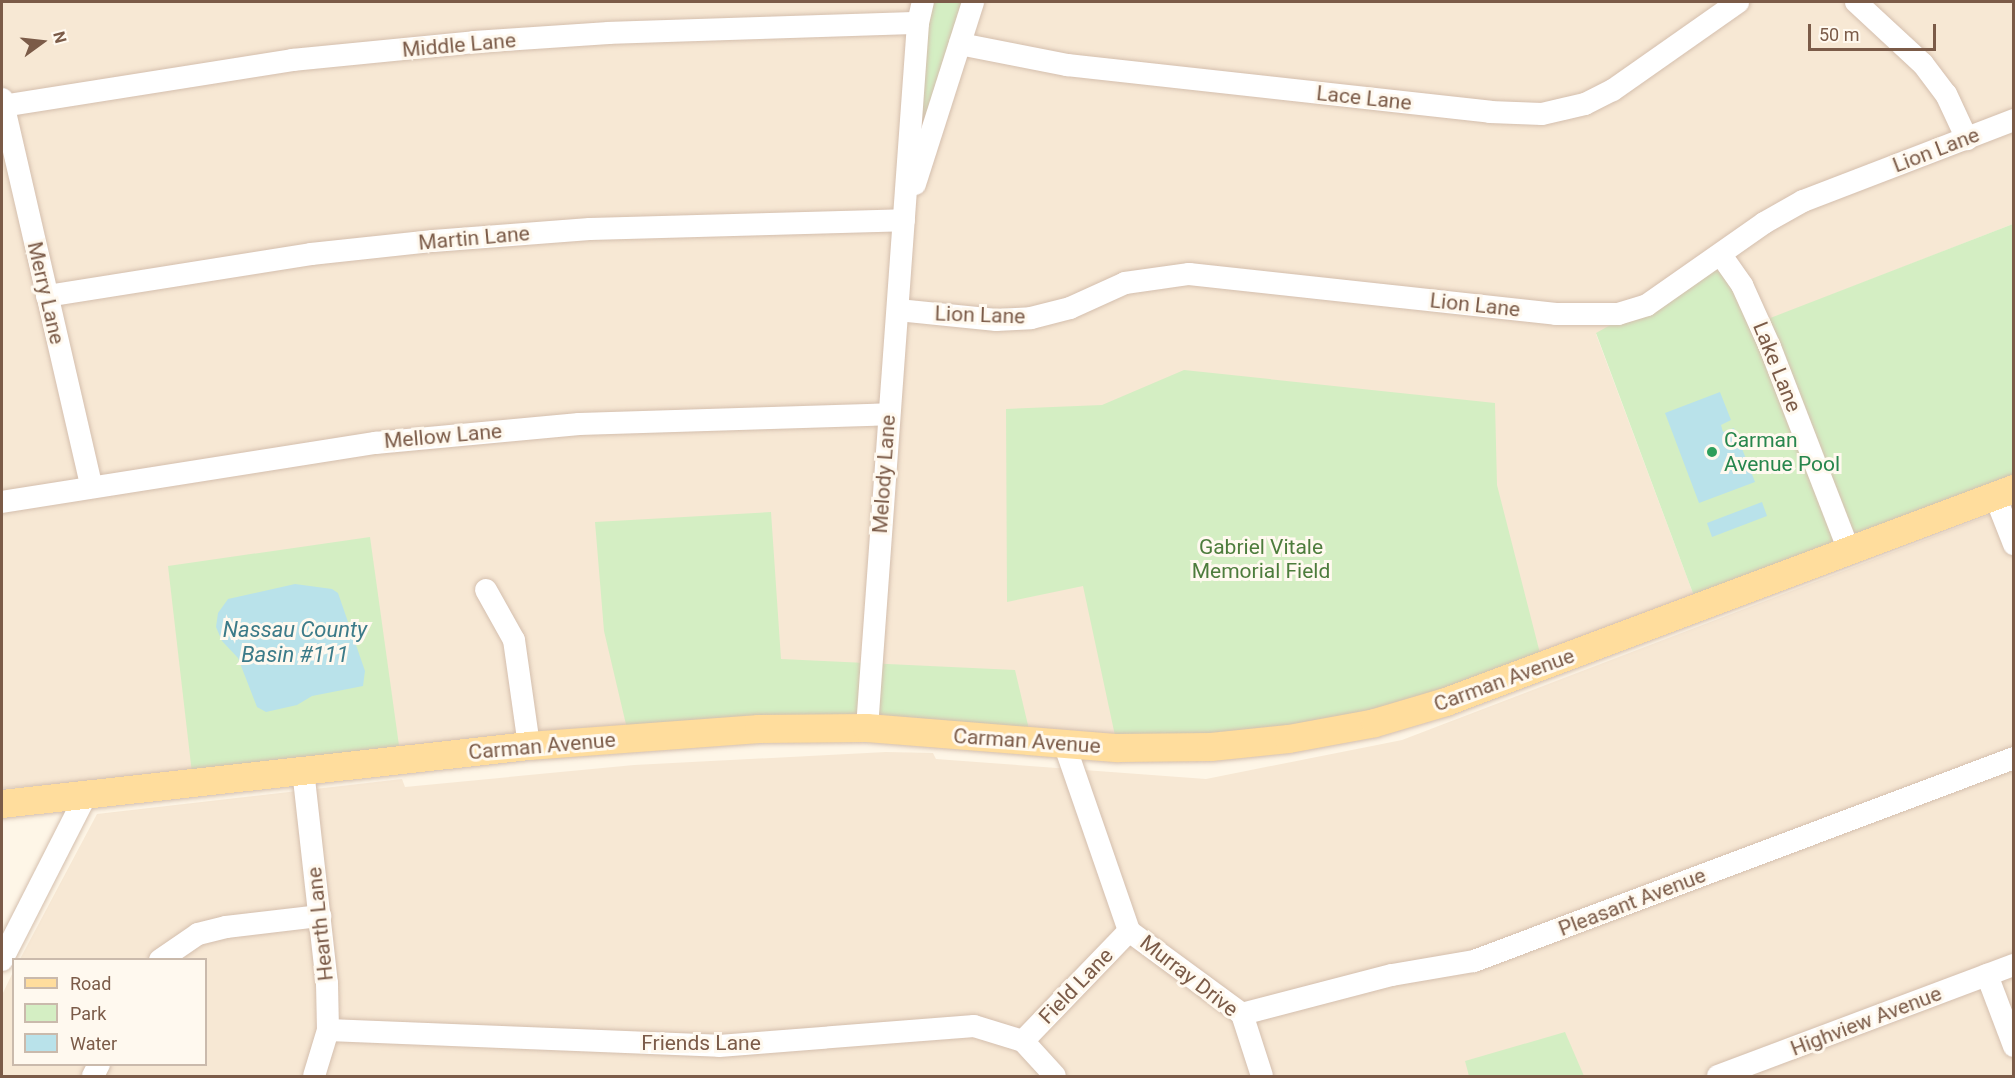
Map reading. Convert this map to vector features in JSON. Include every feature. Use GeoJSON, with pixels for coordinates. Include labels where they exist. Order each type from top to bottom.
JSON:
{"type":"FeatureCollection","features":[{"type":"Feature","properties":{"kind":"main road","name":"Carman Avenue"},"geometry":{"type":"LineString","coordinates":[[2,804],[529,746],[747,730],[867,728],[1118,748],[1211,747],[1289,739],[1375,723],[1499,684],[2004,492]]}},
{"type":"Feature","properties":{"kind":"street","name":"Melody Lane"},"geometry":{"type":"LineString","coordinates":[[904,220],[973,2]]}},
{"type":"Feature","properties":{"kind":"street","name":"Lace Lane"},"geometry":{"type":"LineString","coordinates":[[960,44],[1067,65],[1479,111],[1542,114],[1585,104],[1613,90],[1738,2]]}},
{"type":"Feature","properties":{"kind":"street"},"geometry":{"type":"LineString","coordinates":[[1856,2],[1923,64],[1946,94],[1966,139]]}},
{"type":"Feature","properties":{"kind":"street","name":"Melody Lane"},"geometry":{"type":"LineString","coordinates":[[867,728],[920,12]]}},
{"type":"Feature","properties":{"kind":"street","name":"Middle Lane"},"geometry":{"type":"LineString","coordinates":[[2,103],[292,60],[474,42],[920,12]]}},
{"type":"Feature","properties":{"kind":"street","name":"Merry Lane"},"geometry":{"type":"LineString","coordinates":[[2,103],[91,486]]}},
{"type":"Feature","properties":{"kind":"street","name":"Lion Lane"},"geometry":{"type":"LineString","coordinates":[[897,310],[996,320],[1031,318],[1070,308],[1125,284],[1189,274],[1599,316],[1647,305],[1764,223],[1803,201],[2013,120]]}},
{"type":"Feature","properties":{"kind":"street","name":"Martin Lane"},"geometry":{"type":"LineString","coordinates":[[47,296],[311,254],[433,241],[590,229],[904,220]]}},
{"type":"Feature","properties":{"kind":"street","name":"Lake Lane"},"geometry":{"type":"LineString","coordinates":[[1720,255],[1742,285],[1770,347],[1849,551]]}},
{"type":"Feature","properties":{"kind":"street","name":"Mellow Lane"},"geometry":{"type":"LineString","coordinates":[[2,502],[375,442],[579,424],[889,414]]}},
{"type":"Feature","properties":{"kind":"street"},"geometry":{"type":"LineString","coordinates":[[2004,492],[2013,544]]}},
{"type":"Feature","properties":{"kind":"street"},"geometry":{"type":"LineString","coordinates":[[486,590],[514,640],[529,746]]}},
{"type":"Feature","properties":{"kind":"street","name":"Murray Drive"},"geometry":{"type":"LineString","coordinates":[[1064,743],[1129,931],[1242,1014],[1262,1077]]}},
{"type":"Feature","properties":{"kind":"street","name":"Pleasant Avenue"},"geometry":{"type":"LineString","coordinates":[[1242,1014],[1392,975],[1474,961],[2013,758]]}},
{"type":"Feature","properties":{"kind":"street","name":"Hearth Lane"},"geometry":{"type":"LineString","coordinates":[[303,770],[320,916],[328,1030],[314,1077]]}},
{"type":"Feature","properties":{"kind":"street"},"geometry":{"type":"LineString","coordinates":[[2,960],[86,795]]}},
{"type":"Feature","properties":{"kind":"street"},"geometry":{"type":"LineString","coordinates":[[163,958],[198,934],[225,927],[320,916]]}},
{"type":"Feature","properties":{"kind":"street","name":"Field Lane"},"geometry":{"type":"LineString","coordinates":[[1023,1041],[1129,931]]}},
{"type":"Feature","properties":{"kind":"street","name":"Highview Avenue"},"geometry":{"type":"LineString","coordinates":[[1718,1077],[2013,965]]}},
{"type":"Feature","properties":{"kind":"street"},"geometry":{"type":"LineString","coordinates":[[1987,975],[2013,1046]]}},
{"type":"Feature","properties":{"kind":"street","name":"Friends Lane"},"geometry":{"type":"LineString","coordinates":[[328,1030],[719,1046],[974,1026],[1023,1041]]}},
{"type":"Feature","properties":{"kind":"street"},"geometry":{"type":"LineString","coordinates":[[1023,1041],[1055,1077]]}},
{"type":"Feature","properties":{"kind":"shaded area"},"geometry":{"type":"Polygon","coordinates":[[[2,2],[2013,2],[2013,224],[1752,326],[1596,334],[1694,596],[1543,665],[1117,745],[899,726],[2,788],[2,2]]]}},
{"type":"Feature","properties":{"kind":"shaded area"},"geometry":{"type":"Polygon","coordinates":[[[2013,506],[2013,1076],[2,1076],[2,995],[12,974],[12,1066],[207,1066],[207,958],[21,958],[97,814],[402,779],[405,787],[634,765],[886,752],[933,753],[936,759],[1206,779],[1402,740],[2013,506]]]}},
{"type":"Feature","properties":{"kind":"green space"},"geometry":{"type":"Polygon","coordinates":[[[926,2],[970,2],[907,205],[926,2]]]}},
{"type":"Feature","properties":{"kind":"green space"},"geometry":{"type":"Polygon","coordinates":[[[2013,224],[2013,478],[1694,596],[1596,333],[1718,265],[1752,325],[2013,224]]]}},
{"type":"Feature","properties":{"kind":"green space","name":"Gabriel Vitale Memorial Field"},"geometry":{"type":"Polygon","coordinates":[[[1184,370],[1495,403],[1497,485],[1543,665],[1373,720],[1117,745],[1083,586],[1007,602],[1006,409],[1102,405],[1184,370]]]}},
{"type":"Feature","properties":{"kind":"green space"},"geometry":{"type":"Polygon","coordinates":[[[771,512],[781,659],[1015,670],[1031,738],[628,733],[604,631],[595,522],[771,512]]]}},
{"type":"Feature","properties":{"kind":"green space"},"geometry":{"type":"Polygon","coordinates":[[[370,537],[401,760],[193,782],[168,566],[370,537]]]}},
{"type":"Feature","properties":{"kind":"green space"},"geometry":{"type":"Polygon","coordinates":[[[1565,1032],[1584,1076],[1469,1076],[1465,1061],[1565,1032]]]}},
{"type":"Feature","properties":{"kind":"water"},"geometry":{"type":"Polygon","coordinates":[[[1720,392],[1731,420],[1721,425],[1723,432],[1734,428],[1755,482],[1699,503],[1665,413],[1720,392]]]}},
{"type":"Feature","properties":{"kind":"water"},"geometry":{"type":"Polygon","coordinates":[[[1762,502],[1767,516],[1712,537],[1707,523],[1762,502]]]}},
{"type":"Feature","properties":{"kind":"water","name":"Nassau County Basin #111"},"geometry":{"type":"Polygon","coordinates":[[[295,584],[332,589],[338,593],[365,671],[363,686],[312,696],[297,705],[266,712],[257,707],[238,658],[222,641],[216,627],[218,613],[228,599],[295,584]]]}},
{"type":"Feature","properties":{"kind":"place","name":"Carman Avenue Pool"},"geometry":{"type":"Point","coordinates":[1712,452]}}]}
